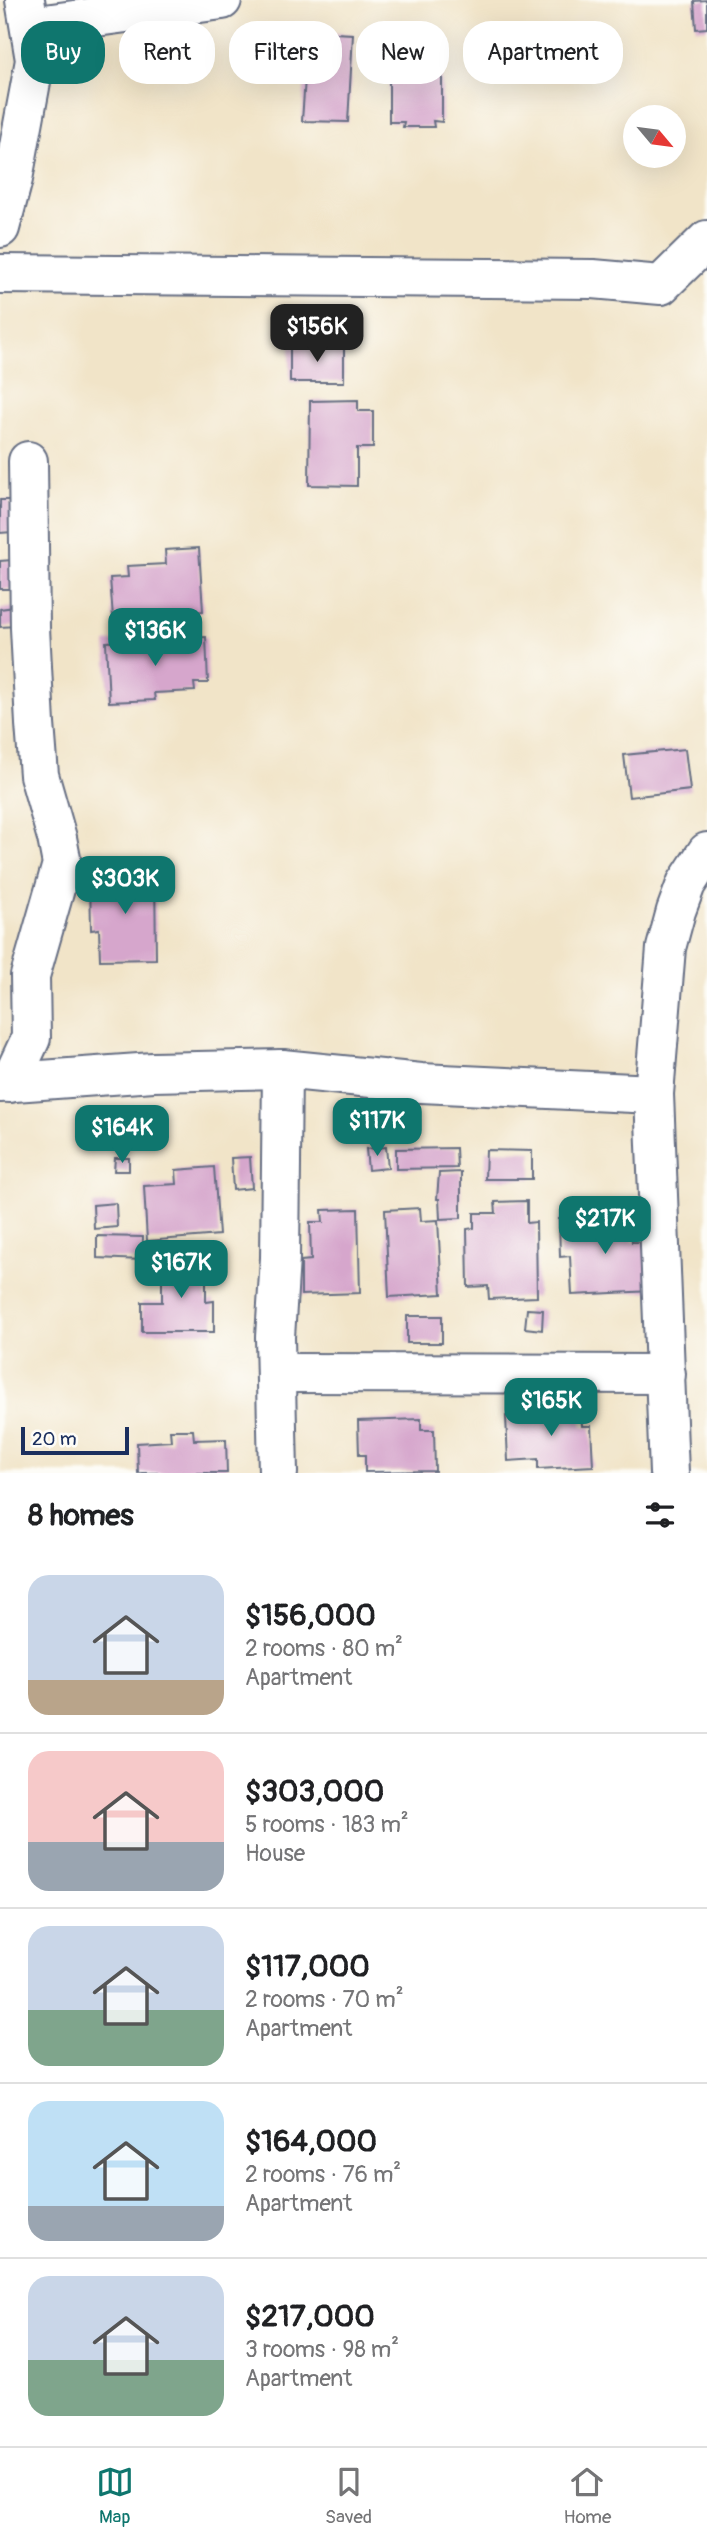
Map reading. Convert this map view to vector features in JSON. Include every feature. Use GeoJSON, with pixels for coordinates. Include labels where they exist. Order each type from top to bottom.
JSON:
{"type":"FeatureCollection","features":[{"type":"Feature","properties":{"kind":"street"},"geometry":{"type":"LineString","coordinates":[[0,228],[13,179],[34,60],[21,11],[222,0]]}},
{"type":"Feature","properties":{"kind":"street"},"geometry":{"type":"LineString","coordinates":[[0,274],[593,279],[660,285],[707,240]]}},
{"type":"Feature","properties":{"kind":"street"},"geometry":{"type":"LineString","coordinates":[[5,1083],[31,1038],[30,976],[62,864],[39,775],[30,628],[28,461]]}},
{"type":"Feature","properties":{"kind":"street"},"geometry":{"type":"LineString","coordinates":[[669,1473],[654,1094],[666,948],[687,884],[707,852]]}},
{"type":"Feature","properties":{"kind":"street"},"geometry":{"type":"LineString","coordinates":[[5,1083],[153,1072],[282,1069],[421,1083],[654,1094]]}},
{"type":"Feature","properties":{"kind":"street"},"geometry":{"type":"LineString","coordinates":[[278,1473],[275,1337],[280,1258],[282,1069]]}},
{"type":"Feature","properties":{"kind":"street"},"geometry":{"type":"LineString","coordinates":[[276,1373],[666,1374]]}},
{"type":"Feature","properties":{"kind":"building"},"geometry":{"type":"Polygon","coordinates":[[[707,0],[707,28],[696,29],[694,1],[707,0]]]}},
{"type":"Feature","properties":{"kind":"building"},"geometry":{"type":"Polygon","coordinates":[[[342,33],[353,34],[348,122],[302,121],[305,84],[342,84],[342,33]]]}},
{"type":"Feature","properties":{"kind":"building"},"geometry":{"type":"Polygon","coordinates":[[[389,84],[442,84],[442,122],[433,121],[434,127],[403,127],[404,122],[389,122],[389,84]]]}},
{"type":"Feature","properties":{"kind":"building"},"geometry":{"type":"Polygon","coordinates":[[[344,345],[344,382],[290,382],[290,346],[344,345]]]}},
{"type":"Feature","properties":{"kind":"building"},"geometry":{"type":"Polygon","coordinates":[[[358,400],[358,411],[373,411],[373,448],[357,448],[357,486],[309,485],[310,401],[358,400]]]}},
{"type":"Feature","properties":{"kind":"building"},"geometry":{"type":"Polygon","coordinates":[[[0,500],[10,500],[12,532],[0,533],[0,500]]]}},
{"type":"Feature","properties":{"kind":"building"},"geometry":{"type":"Polygon","coordinates":[[[199,548],[203,611],[113,618],[110,578],[128,577],[127,566],[166,564],[165,550],[199,548]]]}},
{"type":"Feature","properties":{"kind":"building"},"geometry":{"type":"Polygon","coordinates":[[[12,560],[14,589],[0,589],[0,561],[12,560]]]}},
{"type":"Feature","properties":{"kind":"building"},"geometry":{"type":"Polygon","coordinates":[[[15,607],[16,626],[0,627],[0,609],[15,607]]]}},
{"type":"Feature","properties":{"kind":"building"},"geometry":{"type":"Polygon","coordinates":[[[206,637],[208,683],[194,683],[195,691],[154,693],[155,700],[109,702],[106,642],[206,637]]]}},
{"type":"Feature","properties":{"kind":"building"},"geometry":{"type":"Polygon","coordinates":[[[685,749],[690,790],[629,797],[624,755],[685,749]]]}},
{"type":"Feature","properties":{"kind":"building"},"geometry":{"type":"Polygon","coordinates":[[[155,875],[156,959],[100,960],[99,929],[91,930],[90,877],[155,875]]]}},
{"type":"Feature","properties":{"kind":"building"},"geometry":{"type":"Polygon","coordinates":[[[386,1147],[388,1168],[368,1170],[366,1149],[386,1147]]]}},
{"type":"Feature","properties":{"kind":"building"},"geometry":{"type":"Polygon","coordinates":[[[456,1148],[457,1168],[396,1169],[396,1149],[456,1148]]]}},
{"type":"Feature","properties":{"kind":"building"},"geometry":{"type":"Polygon","coordinates":[[[486,1150],[532,1151],[532,1179],[485,1179],[486,1150]]]}},
{"type":"Feature","properties":{"kind":"building"},"geometry":{"type":"Polygon","coordinates":[[[250,1157],[252,1188],[233,1190],[231,1158],[250,1157]]]}},
{"type":"Feature","properties":{"kind":"building"},"geometry":{"type":"Polygon","coordinates":[[[115,1158],[129,1158],[129,1171],[114,1171],[115,1158]]]}},
{"type":"Feature","properties":{"kind":"building"},"geometry":{"type":"Polygon","coordinates":[[[214,1167],[219,1235],[147,1241],[144,1186],[177,1184],[176,1170],[214,1167]]]}},
{"type":"Feature","properties":{"kind":"building"},"geometry":{"type":"Polygon","coordinates":[[[461,1172],[461,1218],[440,1219],[437,1199],[439,1173],[461,1172]]]}},
{"type":"Feature","properties":{"kind":"building"},"geometry":{"type":"Polygon","coordinates":[[[527,1201],[527,1223],[536,1222],[537,1297],[489,1299],[488,1286],[468,1287],[467,1229],[474,1228],[474,1213],[496,1213],[495,1202],[527,1201]]]}},
{"type":"Feature","properties":{"kind":"building"},"geometry":{"type":"Polygon","coordinates":[[[116,1203],[117,1227],[94,1229],[93,1205],[116,1203]]]}},
{"type":"Feature","properties":{"kind":"building"},"geometry":{"type":"Polygon","coordinates":[[[420,1208],[421,1221],[438,1220],[442,1294],[389,1297],[385,1210],[420,1208]]]}},
{"type":"Feature","properties":{"kind":"building"},"geometry":{"type":"Polygon","coordinates":[[[358,1209],[360,1293],[301,1295],[301,1261],[311,1260],[310,1222],[323,1222],[322,1210],[358,1209]]]}},
{"type":"Feature","properties":{"kind":"building"},"geometry":{"type":"Polygon","coordinates":[[[630,1216],[632,1242],[650,1242],[652,1291],[572,1295],[570,1256],[560,1257],[559,1219],[630,1216]]]}},
{"type":"Feature","properties":{"kind":"building"},"geometry":{"type":"Polygon","coordinates":[[[97,1236],[143,1237],[142,1260],[97,1258],[97,1236]]]}},
{"type":"Feature","properties":{"kind":"building"},"geometry":{"type":"Polygon","coordinates":[[[162,1260],[206,1260],[206,1302],[214,1301],[214,1332],[142,1332],[142,1302],[162,1302],[162,1260]]]}},
{"type":"Feature","properties":{"kind":"building"},"geometry":{"type":"Polygon","coordinates":[[[527,1309],[543,1310],[542,1330],[525,1328],[527,1309]]]}},
{"type":"Feature","properties":{"kind":"building"},"geometry":{"type":"Polygon","coordinates":[[[407,1316],[442,1316],[442,1343],[407,1343],[407,1316]]]}},
{"type":"Feature","properties":{"kind":"building"},"geometry":{"type":"Polygon","coordinates":[[[581,1407],[582,1426],[591,1426],[593,1466],[538,1469],[538,1459],[508,1461],[506,1416],[533,1415],[532,1409],[581,1407]]]}},
{"type":"Feature","properties":{"kind":"building"},"geometry":{"type":"Polygon","coordinates":[[[421,1419],[421,1430],[434,1430],[435,1471],[365,1472],[365,1455],[359,1455],[358,1421],[421,1419]]]}},
{"type":"Feature","properties":{"kind":"building"},"geometry":{"type":"Polygon","coordinates":[[[170,1430],[193,1430],[194,1440],[226,1439],[227,1473],[138,1473],[137,1443],[171,1441],[170,1430]]]}}]}
